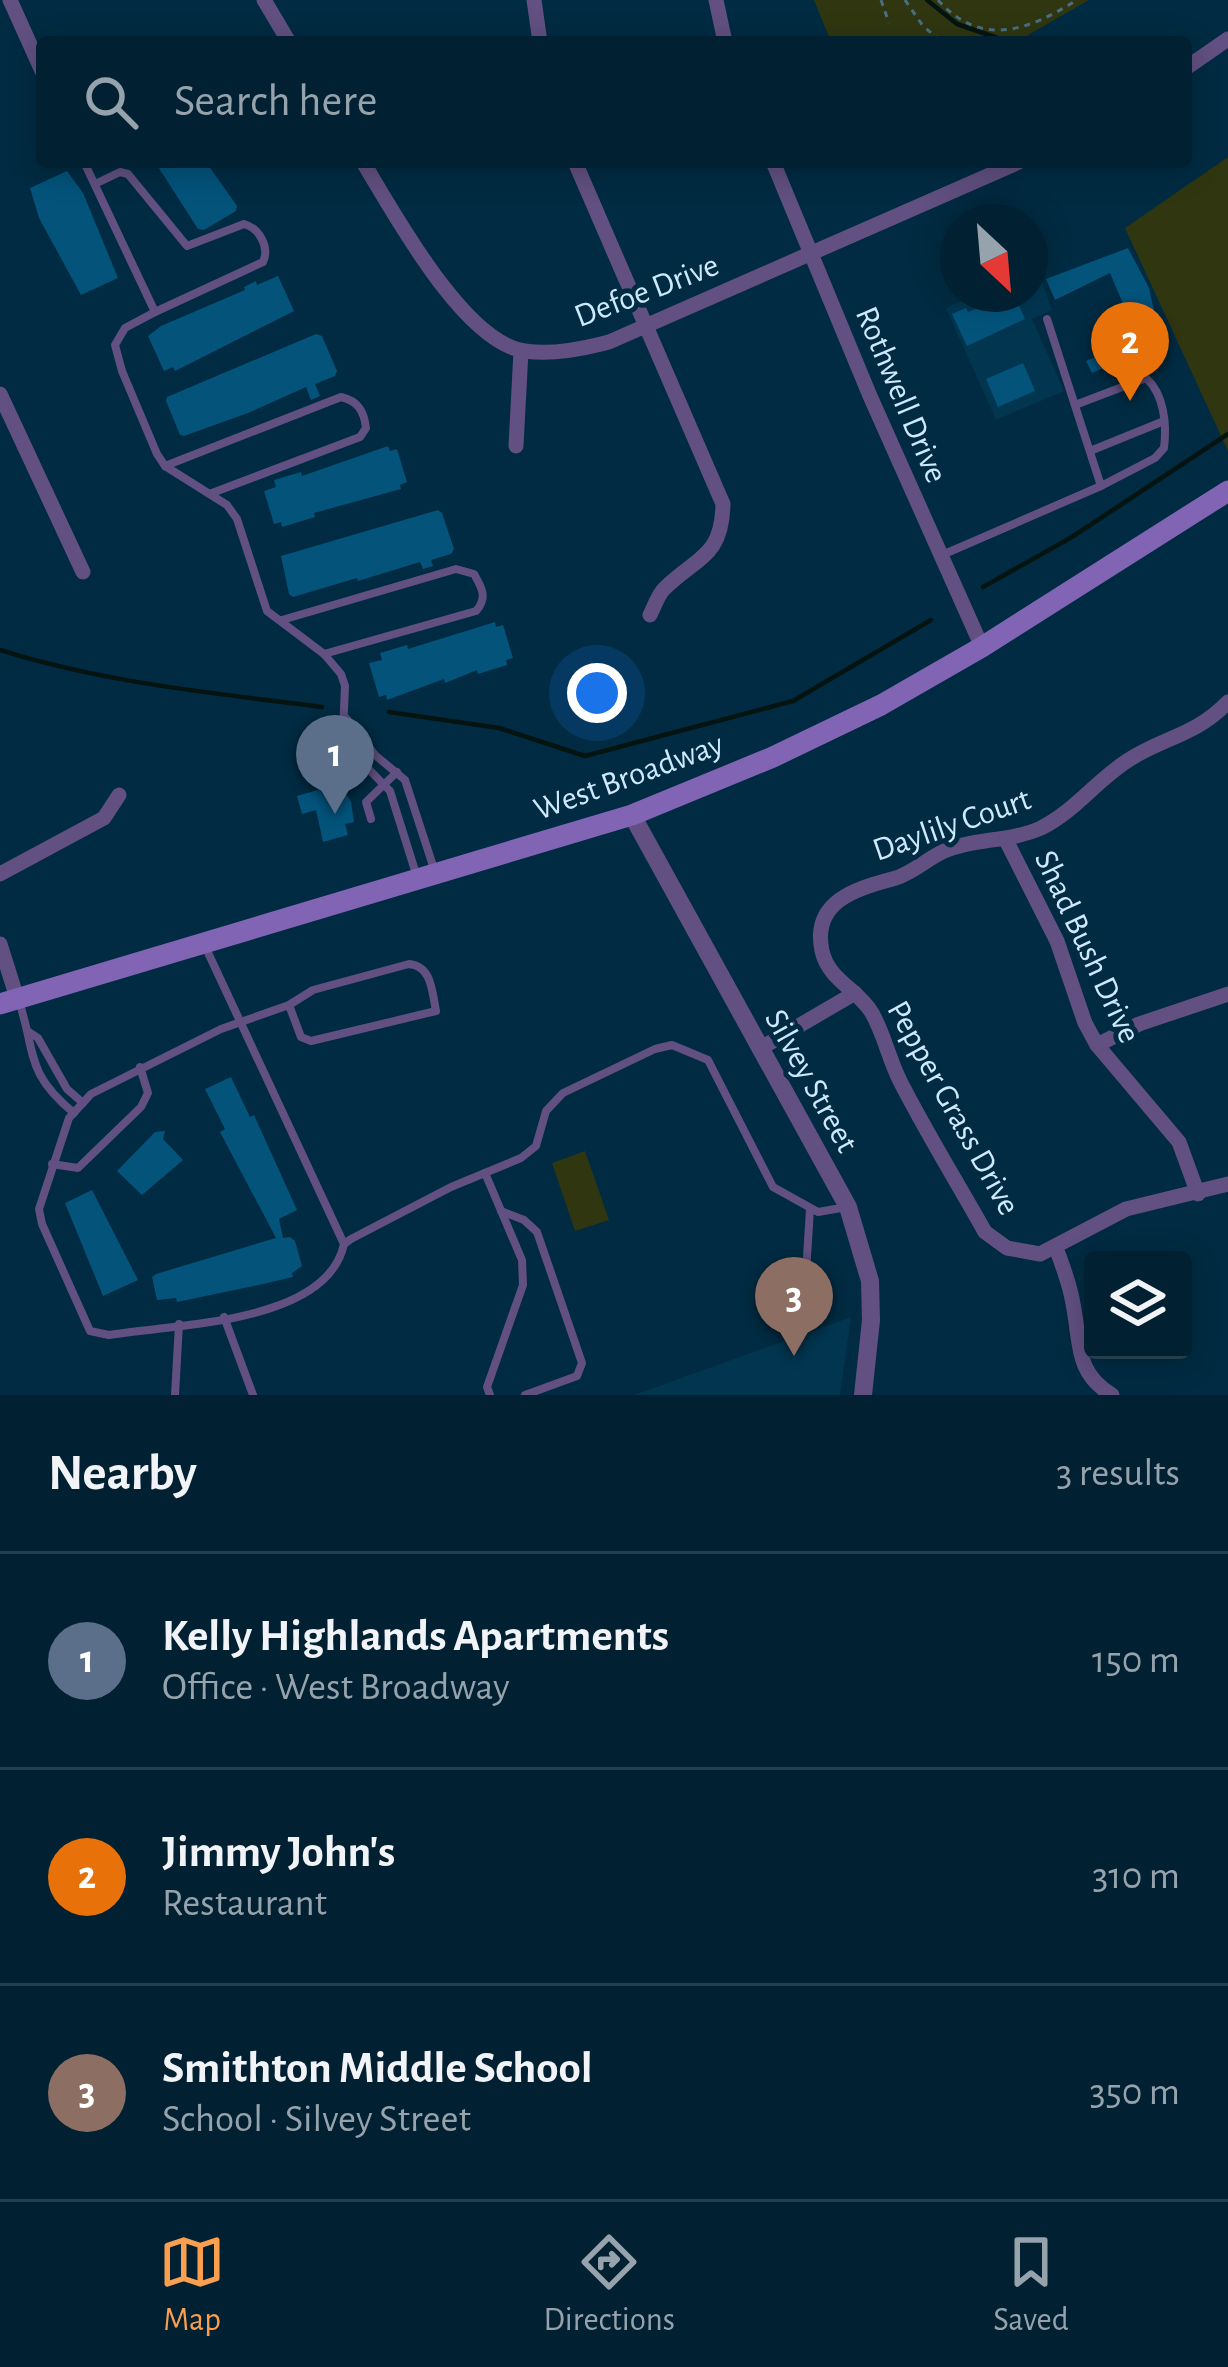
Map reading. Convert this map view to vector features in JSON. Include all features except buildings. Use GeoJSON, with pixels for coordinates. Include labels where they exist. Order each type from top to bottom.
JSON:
{"type":"FeatureCollection","features":[{"type":"Feature","properties":{"kind":"main road","name":"West Broadway"},"geometry":{"type":"LineString","coordinates":[[9,1001],[632,815],[863,714],[982,647],[1228,491]]}},
{"type":"Feature","properties":{"kind":"street"},"geometry":{"type":"LineString","coordinates":[[10,0],[36,58]]}},
{"type":"Feature","properties":{"kind":"street"},"geometry":{"type":"LineString","coordinates":[[264,0],[285,36]]}},
{"type":"Feature","properties":{"kind":"street"},"geometry":{"type":"LineString","coordinates":[[534,0],[539,36]]}},
{"type":"Feature","properties":{"kind":"street"},"geometry":{"type":"LineString","coordinates":[[716,0],[724,36]]}},
{"type":"Feature","properties":{"kind":"street"},"geometry":{"type":"LineString","coordinates":[[1192,64],[1228,39]]}},
{"type":"Feature","properties":{"kind":"street"},"geometry":{"type":"LineString","coordinates":[[367,168],[452,298],[478,328],[521,351],[516,446]]}},
{"type":"Feature","properties":{"kind":"street"},"geometry":{"type":"LineString","coordinates":[[578,168],[723,504],[722,526],[712,549],[662,590],[650,615]]}},
{"type":"Feature","properties":{"kind":"street","name":"Rothwell Drive"},"geometry":{"type":"LineString","coordinates":[[775,168],[982,647]]}},
{"type":"Feature","properties":{"kind":"street","name":"Defoe Drive"},"geometry":{"type":"LineString","coordinates":[[521,351],[578,350],[609,342],[1005,168]]}},
{"type":"Feature","properties":{"kind":"street"},"geometry":{"type":"LineString","coordinates":[[0,394],[83,572]]}},
{"type":"Feature","properties":{"kind":"street","name":"Daylily Court"},"geometry":{"type":"LineString","coordinates":[[821,931],[838,900],[855,888],[911,872],[946,850],[1006,840],[1041,827],[1073,808],[1130,759],[1199,727],[1228,702]]}},
{"type":"Feature","properties":{"kind":"street"},"geometry":{"type":"LineString","coordinates":[[0,874],[104,818],[119,795]]}},
{"type":"Feature","properties":{"kind":"street","name":"Silvey Street"},"geometry":{"type":"LineString","coordinates":[[632,815],[848,1207],[870,1281],[872,1320],[863,1395]]}},
{"type":"Feature","properties":{"kind":"street","name":"Shad Bush Drive"},"geometry":{"type":"LineString","coordinates":[[1006,840],[1058,941],[1096,1045],[1179,1142],[1198,1194]]}},
{"type":"Feature","properties":{"kind":"street","name":"Pepper Grass Drive"},"geometry":{"type":"LineString","coordinates":[[821,931],[821,946],[834,976],[875,1018],[899,1078],[985,1232],[1007,1248],[1040,1254],[1056,1249]]}},
{"type":"Feature","properties":{"kind":"street"},"geometry":{"type":"LineString","coordinates":[[0,944],[9,1001]]}},
{"type":"Feature","properties":{"kind":"street"},"geometry":{"type":"LineString","coordinates":[[761,1048],[855,993]]}},
{"type":"Feature","properties":{"kind":"street"},"geometry":{"type":"LineString","coordinates":[[1096,1045],[1139,1024],[1228,994]]}},
{"type":"Feature","properties":{"kind":"street"},"geometry":{"type":"LineString","coordinates":[[1112,1395],[1086,1374],[1080,1361],[1073,1300],[1056,1249],[1126,1209],[1228,1184]]}},
{"type":"Feature","properties":{"kind":"lane"},"geometry":{"type":"LineString","coordinates":[[87,168],[155,312]]}},
{"type":"Feature","properties":{"kind":"lane"},"geometry":{"type":"LineString","coordinates":[[94,184],[120,172],[128,174],[187,246],[244,224],[256,229],[266,248],[263,262],[125,328],[115,345],[157,454],[166,466],[227,505],[237,518],[267,611],[324,654],[341,674],[347,748],[384,784],[426,876]]}},
{"type":"Feature","properties":{"kind":"lane"},"geometry":{"type":"LineString","coordinates":[[1048,319],[1101,486]]}},
{"type":"Feature","properties":{"kind":"lane"},"geometry":{"type":"LineString","coordinates":[[940,556],[1101,486],[1156,458],[1164,448],[1164,421],[1153,382],[1146,378],[1075,405]]}},
{"type":"Feature","properties":{"kind":"lane"},"geometry":{"type":"LineString","coordinates":[[166,466],[341,397],[353,400],[361,410],[366,428],[360,437],[211,494]]}},
{"type":"Feature","properties":{"kind":"lane"},"geometry":{"type":"LineString","coordinates":[[1090,452],[1164,421]]}},
{"type":"Feature","properties":{"kind":"lane"},"geometry":{"type":"LineString","coordinates":[[282,620],[456,569],[474,574],[483,591],[483,603],[476,611],[324,654]]}},
{"type":"Feature","properties":{"kind":"lane"},"geometry":{"type":"LineString","coordinates":[[345,718],[375,755],[397,772],[411,794],[426,876]]}},
{"type":"Feature","properties":{"kind":"lane"},"geometry":{"type":"LineString","coordinates":[[371,819],[366,802],[397,772]]}},
{"type":"Feature","properties":{"kind":"lane"},"geometry":{"type":"LineString","coordinates":[[203,942],[239,1020],[344,1244],[340,1262],[311,1292],[250,1316],[109,1335],[91,1331],[42,1224],[41,1196],[74,1113],[91,1094],[239,1020],[289,1005],[314,990],[409,964],[427,973],[436,1011],[311,1041],[301,1037],[289,1005]]}},
{"type":"Feature","properties":{"kind":"lane"},"geometry":{"type":"LineString","coordinates":[[9,1001],[38,1038],[67,1089],[83,1103]]}},
{"type":"Feature","properties":{"kind":"lane"},"geometry":{"type":"LineString","coordinates":[[29,1032],[26,1045],[43,1082],[74,1113]]}},
{"type":"Feature","properties":{"kind":"lane"},"geometry":{"type":"LineString","coordinates":[[344,1244],[521,1158],[536,1146],[547,1111],[562,1094],[655,1048],[672,1045],[708,1060],[773,1187],[818,1212],[848,1207]]}},
{"type":"Feature","properties":{"kind":"lane"},"geometry":{"type":"LineString","coordinates":[[52,1164],[78,1168],[141,1107],[148,1093],[140,1067]]}},
{"type":"Feature","properties":{"kind":"lane"},"geometry":{"type":"LineString","coordinates":[[484,1173],[522,1260],[523,1285],[487,1388],[490,1395]]}},
{"type":"Feature","properties":{"kind":"lane"},"geometry":{"type":"LineString","coordinates":[[804,1306],[810,1209]]}},
{"type":"Feature","properties":{"kind":"lane"},"geometry":{"type":"LineString","coordinates":[[501,1211],[524,1220],[536,1232],[582,1363],[577,1376],[525,1395]]}},
{"type":"Feature","properties":{"kind":"lane"},"geometry":{"type":"LineString","coordinates":[[224,1318],[253,1395]]}},
{"type":"Feature","properties":{"kind":"lane"},"geometry":{"type":"LineString","coordinates":[[175,1395],[179,1324]]}},
{"type":"Feature","properties":{"kind":"path"},"geometry":{"type":"LineString","coordinates":[[881,0],[889,23]]}},
{"type":"Feature","properties":{"kind":"path"},"geometry":{"type":"LineString","coordinates":[[915,0],[906,1],[934,36]]}},
{"type":"Feature","properties":{"kind":"path"},"geometry":{"type":"LineString","coordinates":[[938,0],[965,21],[999,31],[1026,28],[1077,0]]}},
{"type":"Feature","properties":{"kind":"shaded area"},"geometry":{"type":"Polygon","coordinates":[[[948,312],[1048,312],[1032,319],[1064,391],[996,420],[948,312]]]}},
{"type":"Feature","properties":{"kind":"shaded area"},"geometry":{"type":"Polygon","coordinates":[[[851,1317],[840,1395],[634,1395],[851,1317]]]}},
{"type":"Feature","properties":{"kind":"green space"},"geometry":{"type":"Polygon","coordinates":[[[814,0],[1089,0],[1026,36],[829,36],[814,0]]]}},
{"type":"Feature","properties":{"kind":"green space"},"geometry":{"type":"Polygon","coordinates":[[[1228,157],[1228,451],[1125,228],[1228,157]]]}},
{"type":"Feature","properties":{"kind":"green space"},"geometry":{"type":"Polygon","coordinates":[[[585,1151],[609,1220],[575,1231],[552,1163],[585,1151]]]}},
{"type":"Feature","properties":{"kind":"waterway"},"geometry":{"type":"LineString","coordinates":[[927,0],[957,24],[992,36]]}},
{"type":"Feature","properties":{"kind":"waterway"},"geometry":{"type":"LineString","coordinates":[[983,587],[1072,537],[1228,434]]}},
{"type":"Feature","properties":{"kind":"waterway"},"geometry":{"type":"LineString","coordinates":[[389,712],[499,728],[585,756],[793,701],[931,620]]}},
{"type":"Feature","properties":{"kind":"waterway"},"geometry":{"type":"LineString","coordinates":[[0,650],[119,679],[322,707]]}},
{"type":"Feature","properties":{"kind":"place","name":"Jimmy John's"},"geometry":{"type":"Point","coordinates":[1130,401]}},
{"type":"Feature","properties":{"kind":"place","name":"Kelly Highlands Apartments"},"geometry":{"type":"Point","coordinates":[335,814]}},
{"type":"Feature","properties":{"kind":"place","name":"Smithton Middle School"},"geometry":{"type":"Point","coordinates":[794,1356]}}]}
